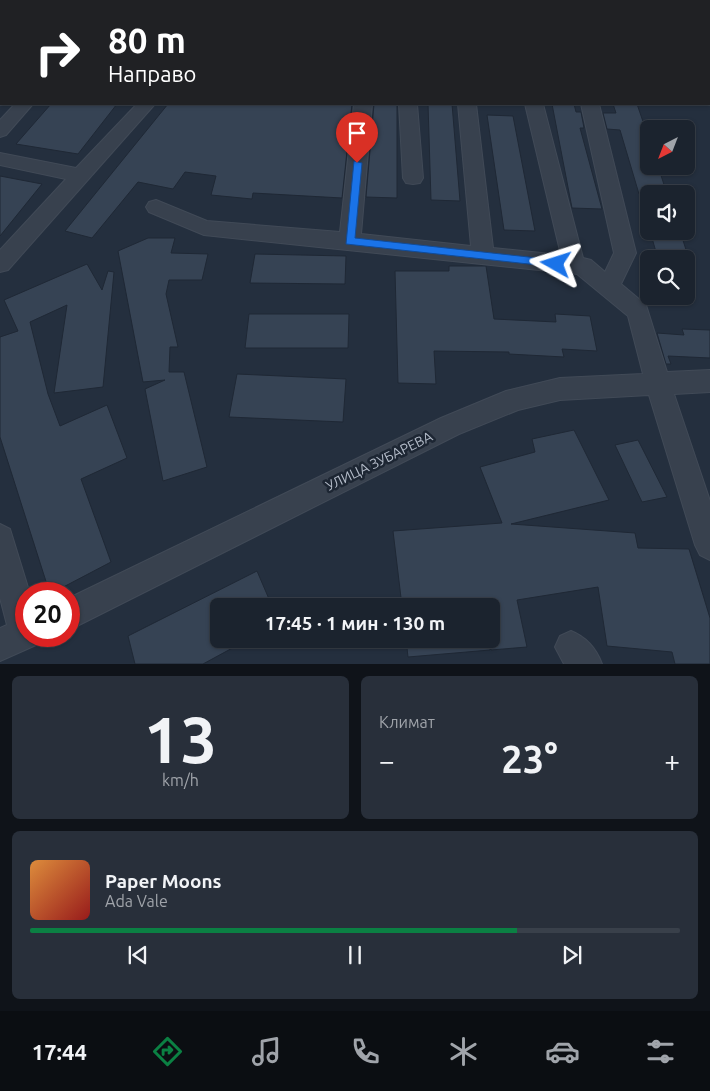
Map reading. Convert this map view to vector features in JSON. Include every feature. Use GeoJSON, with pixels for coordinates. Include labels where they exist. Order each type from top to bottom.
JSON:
{"type":"FeatureCollection","features":[{"type":"Feature","properties":{"kind":"street"},"geometry":{"type":"LineString","coordinates":[[0,131],[23,105]]}},
{"type":"Feature","properties":{"kind":"street"},"geometry":{"type":"LineString","coordinates":[[0,264],[78,175],[145,105]]}},
{"type":"Feature","properties":{"kind":"street"},"geometry":{"type":"LineString","coordinates":[[350,241],[363,105]]}},
{"type":"Feature","properties":{"kind":"street"},"geometry":{"type":"LineString","coordinates":[[408,105],[413,178]]}},
{"type":"Feature","properties":{"kind":"street"},"geometry":{"type":"LineString","coordinates":[[467,105],[483,256]]}},
{"type":"Feature","properties":{"kind":"street"},"geometry":{"type":"LineString","coordinates":[[534,105],[574,266]]}},
{"type":"Feature","properties":{"kind":"street"},"geometry":{"type":"LineString","coordinates":[[590,105],[625,252],[610,284]]}},
{"type":"Feature","properties":{"kind":"street"},"geometry":{"type":"LineString","coordinates":[[0,159],[78,175]]}},
{"type":"Feature","properties":{"kind":"street"},"geometry":{"type":"LineString","coordinates":[[156,207],[204,228],[350,241],[583,266],[638,311],[658,384],[710,546]]}},
{"type":"Feature","properties":{"kind":"street","name":"УЛИЦА ЗУБАРЕВА"},"geometry":{"type":"LineString","coordinates":[[80,609],[450,426],[515,399],[560,389],[710,381]]}},
{"type":"Feature","properties":{"kind":"street"},"geometry":{"type":"LineString","coordinates":[[0,539],[15,625]]}},
{"type":"Feature","properties":{"kind":"building"},"geometry":{"type":"Polygon","coordinates":[[[50,105],[116,105],[78,154],[16,144],[50,105]]]}},
{"type":"Feature","properties":{"kind":"building"},"geometry":{"type":"Polygon","coordinates":[[[167,105],[352,105],[342,198],[253,193],[252,199],[211,195],[216,176],[185,172],[173,189],[138,182],[92,238],[65,231],[167,105]]]}},
{"type":"Feature","properties":{"kind":"building"},"geometry":{"type":"Polygon","coordinates":[[[374,105],[397,105],[397,198],[366,197],[374,105]]]}},
{"type":"Feature","properties":{"kind":"building"},"geometry":{"type":"Polygon","coordinates":[[[428,105],[452,105],[460,201],[431,200],[428,105]]]}},
{"type":"Feature","properties":{"kind":"building"},"geometry":{"type":"Polygon","coordinates":[[[552,105],[574,105],[576,112],[581,112],[584,128],[580,128],[602,209],[572,208],[552,105]]]}},
{"type":"Feature","properties":{"kind":"building"},"geometry":{"type":"Polygon","coordinates":[[[613,105],[637,105],[642,120],[640,120],[640,175],[661,175],[664,185],[640,185],[639,194],[620,130],[607,129],[603,113],[616,113],[613,105]]]}},
{"type":"Feature","properties":{"kind":"building"},"geometry":{"type":"Polygon","coordinates":[[[487,115],[513,116],[535,231],[504,230],[487,115]]]}},
{"type":"Feature","properties":{"kind":"building"},"geometry":{"type":"Polygon","coordinates":[[[0,176],[42,184],[0,236],[0,176]]]}},
{"type":"Feature","properties":{"kind":"building"},"geometry":{"type":"Polygon","coordinates":[[[148,238],[175,238],[171,253],[208,254],[202,280],[169,280],[166,294],[178,347],[170,347],[169,372],[184,372],[207,467],[163,481],[145,389],[165,380],[143,382],[118,251],[148,238]]]}},
{"type":"Feature","properties":{"kind":"building"},"geometry":{"type":"Polygon","coordinates":[[[653,240],[683,240],[686,250],[655,250],[653,240]]]}},
{"type":"Feature","properties":{"kind":"building"},"geometry":{"type":"Polygon","coordinates":[[[255,254],[346,256],[345,284],[250,283],[255,254]]]}},
{"type":"Feature","properties":{"kind":"building"},"geometry":{"type":"Polygon","coordinates":[[[87,264],[102,290],[108,271],[114,272],[103,387],[54,393],[67,305],[30,322],[48,394],[60,426],[107,405],[127,458],[81,479],[111,562],[73,582],[46,582],[0,437],[0,337],[18,331],[4,300],[87,264]]]}},
{"type":"Feature","properties":{"kind":"building"},"geometry":{"type":"Polygon","coordinates":[[[449,266],[486,266],[494,319],[556,322],[555,314],[590,316],[597,351],[562,349],[564,357],[509,354],[509,352],[434,351],[436,384],[398,383],[395,271],[449,271],[449,266]]]}},
{"type":"Feature","properties":{"kind":"building"},"geometry":{"type":"Polygon","coordinates":[[[249,314],[349,314],[348,348],[245,348],[249,314]]]}},
{"type":"Feature","properties":{"kind":"building"},"geometry":{"type":"Polygon","coordinates":[[[682,329],[710,330],[710,358],[668,356],[671,364],[666,364],[657,333],[684,335],[682,329]]]}},
{"type":"Feature","properties":{"kind":"building"},"geometry":{"type":"Polygon","coordinates":[[[237,374],[346,379],[343,422],[229,417],[237,374]]]}},
{"type":"Feature","properties":{"kind":"building"},"geometry":{"type":"Polygon","coordinates":[[[574,430],[609,500],[511,524],[635,533],[638,548],[689,549],[710,618],[710,664],[675,664],[672,652],[607,646],[598,587],[517,600],[527,647],[491,650],[491,648],[500,648],[500,598],[401,598],[393,531],[502,523],[480,467],[535,452],[532,439],[574,430]]]}},
{"type":"Feature","properties":{"kind":"building"},"geometry":{"type":"Polygon","coordinates":[[[638,440],[667,497],[642,502],[615,445],[638,440]]]}},
{"type":"Feature","properties":{"kind":"building"},"geometry":{"type":"Polygon","coordinates":[[[257,571],[269,598],[210,598],[210,648],[232,648],[203,664],[135,664],[128,636],[257,571]]]}},
{"type":"Feature","properties":{"kind":"building"},"geometry":{"type":"Polygon","coordinates":[[[407,648],[490,648],[490,650],[408,657],[407,648]]]}},
{"type":"Feature","properties":{"kind":"route"},"geometry":{"type":"LineString","coordinates":[[357,163],[350,241],[556,264]]}}]}
